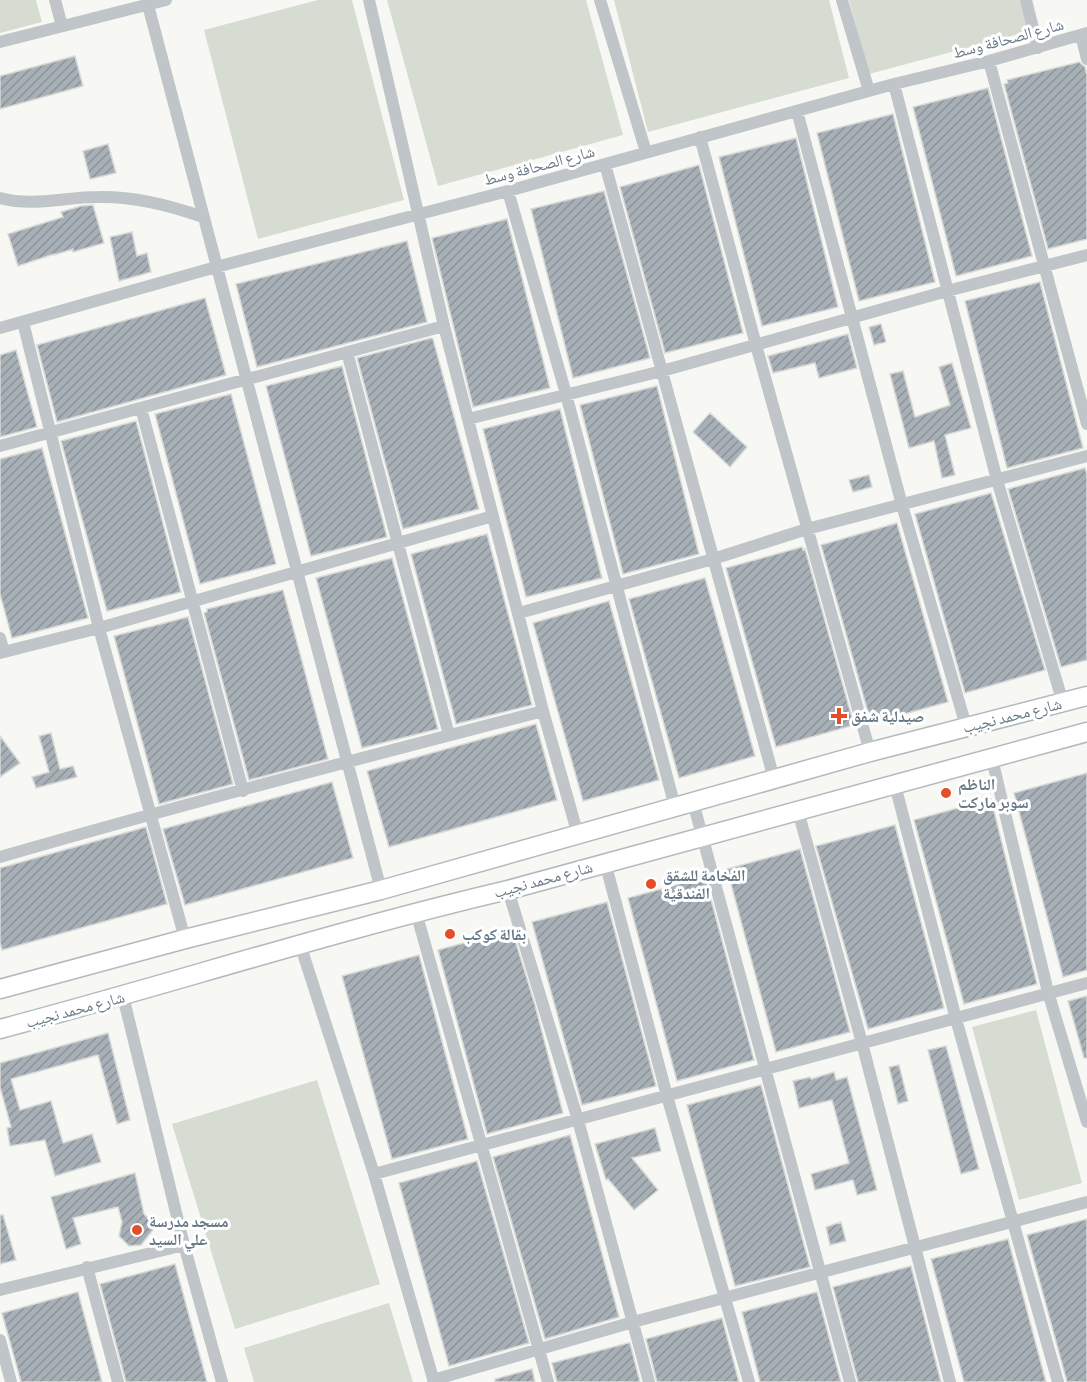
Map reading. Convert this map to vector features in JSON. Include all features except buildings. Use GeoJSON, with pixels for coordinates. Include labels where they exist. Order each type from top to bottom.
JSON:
{"type":"FeatureCollection","features":[{"type":"Feature","properties":{"kind":"main road","name":"شارع محمد نجيب"},"geometry":{"type":"LineString","coordinates":[[0,989],[185,939],[381,890],[870,752],[1087,696]]}},
{"type":"Feature","properties":{"kind":"main road","name":"شارع محمد نجيب"},"geometry":{"type":"LineString","coordinates":[[0,1029],[416,912],[508,890],[1087,732]]}},
{"type":"Feature","properties":{"kind":"street"},"geometry":{"type":"LineString","coordinates":[[55,0],[62,26]]}},
{"type":"Feature","properties":{"kind":"street"},"geometry":{"type":"LineString","coordinates":[[0,42],[165,0]]}},
{"type":"Feature","properties":{"kind":"street"},"geometry":{"type":"LineString","coordinates":[[369,0],[444,326],[543,711],[578,835]]}},
{"type":"Feature","properties":{"kind":"street"},"geometry":{"type":"LineString","coordinates":[[600,0],[646,152]]}},
{"type":"Feature","properties":{"kind":"street"},"geometry":{"type":"LineString","coordinates":[[842,0],[869,91]]}},
{"type":"Feature","properties":{"kind":"street"},"geometry":{"type":"LineString","coordinates":[[1026,0],[1038,48]]}},
{"type":"Feature","properties":{"kind":"street"},"geometry":{"type":"LineString","coordinates":[[148,5],[381,890]]}},
{"type":"Feature","properties":{"kind":"street"},"geometry":{"type":"LineString","coordinates":[[1084,34],[1087,59]]}},
{"type":"Feature","properties":{"kind":"street","name":"شارع الصحافة وسط"},"geometry":{"type":"LineString","coordinates":[[0,328],[216,267],[507,191],[1084,34]]}},
{"type":"Feature","properties":{"kind":"street"},"geometry":{"type":"LineString","coordinates":[[989,61],[1087,424]]}},
{"type":"Feature","properties":{"kind":"street"},"geometry":{"type":"LineString","coordinates":[[894,84],[997,480],[1063,702]]}},
{"type":"Feature","properties":{"kind":"street"},"geometry":{"type":"LineString","coordinates":[[797,111],[902,505],[966,726]]}},
{"type":"Feature","properties":{"kind":"street"},"geometry":{"type":"LineString","coordinates":[[700,137],[870,752]]}},
{"type":"Feature","properties":{"kind":"street"},"geometry":{"type":"LineString","coordinates":[[605,164],[774,779]]}},
{"type":"Feature","properties":{"kind":"street"},"geometry":{"type":"LineString","coordinates":[[507,191],[566,394],[675,807]]}},
{"type":"Feature","properties":{"kind":"street"},"geometry":{"type":"LineString","coordinates":[[0,198],[30,203],[97,196],[130,198],[168,205],[203,217]]}},
{"type":"Feature","properties":{"kind":"street"},"geometry":{"type":"LineString","coordinates":[[468,419],[662,370],[947,291],[1087,255]]}},
{"type":"Feature","properties":{"kind":"street"},"geometry":{"type":"LineString","coordinates":[[23,322],[99,628],[185,939]]}},
{"type":"Feature","properties":{"kind":"street"},"geometry":{"type":"LineString","coordinates":[[0,446],[444,326]]}},
{"type":"Feature","properties":{"kind":"street"},"geometry":{"type":"LineString","coordinates":[[347,352],[449,735]]}},
{"type":"Feature","properties":{"kind":"street"},"geometry":{"type":"LineString","coordinates":[[141,408],[243,791]]}},
{"type":"Feature","properties":{"kind":"street"},"geometry":{"type":"LineString","coordinates":[[519,613],[713,559],[807,529],[1087,456]]}},
{"type":"Feature","properties":{"kind":"street"},"geometry":{"type":"LineString","coordinates":[[0,638],[2,652],[193,602],[493,516]]}},
{"type":"Feature","properties":{"kind":"street"},"geometry":{"type":"LineString","coordinates":[[0,857],[150,813],[243,791],[543,711]]}},
{"type":"Feature","properties":{"kind":"street"},"geometry":{"type":"LineString","coordinates":[[992,759],[1048,993],[1087,1122]]}},
{"type":"Feature","properties":{"kind":"street"},"geometry":{"type":"LineString","coordinates":[[895,785],[956,1019],[1058,1382]]}},
{"type":"Feature","properties":{"kind":"street"},"geometry":{"type":"LineString","coordinates":[[693,802],[704,835],[850,1382]]}},
{"type":"Feature","properties":{"kind":"street"},"geometry":{"type":"LineString","coordinates":[[798,811],[862,1044],[950,1382]]}},
{"type":"Feature","properties":{"kind":"street"},"geometry":{"type":"LineString","coordinates":[[605,862],[667,1096],[749,1382]]}},
{"type":"Feature","properties":{"kind":"street"},"geometry":{"type":"LineString","coordinates":[[508,890],[578,1119],[649,1382]]}},
{"type":"Feature","properties":{"kind":"street"},"geometry":{"type":"LineString","coordinates":[[416,912],[548,1382]]}},
{"type":"Feature","properties":{"kind":"street"},"geometry":{"type":"LineString","coordinates":[[300,944],[374,1174],[434,1381],[633,1322],[1087,1202]]}},
{"type":"Feature","properties":{"kind":"street"},"geometry":{"type":"LineString","coordinates":[[374,1174],[1087,982]]}},
{"type":"Feature","properties":{"kind":"street"},"geometry":{"type":"LineString","coordinates":[[123,996],[184,1245],[222,1382]]}},
{"type":"Feature","properties":{"kind":"street"},"geometry":{"type":"LineString","coordinates":[[0,1290],[184,1245]]}},
{"type":"Feature","properties":{"kind":"street"},"geometry":{"type":"LineString","coordinates":[[87,1267],[118,1382]]}},
{"type":"Feature","properties":{"kind":"street"},"geometry":{"type":"LineString","coordinates":[[0,1340],[11,1382]]}},
{"type":"Feature","properties":{"kind":"shaded area"},"geometry":{"type":"Polygon","coordinates":[[[0,0],[36,0],[42,22],[0,33],[0,0]]]}},
{"type":"Feature","properties":{"kind":"shaded area"},"geometry":{"type":"Polygon","coordinates":[[[318,0],[352,0],[404,200],[258,239],[204,30],[318,0]]]}},
{"type":"Feature","properties":{"kind":"shaded area"},"geometry":{"type":"Polygon","coordinates":[[[387,0],[586,0],[623,135],[438,186],[387,0]]]}},
{"type":"Feature","properties":{"kind":"shaded area"},"geometry":{"type":"Polygon","coordinates":[[[614,0],[829,0],[849,78],[648,132],[614,0]]]}},
{"type":"Feature","properties":{"kind":"shaded area"},"geometry":{"type":"Polygon","coordinates":[[[849,0],[1030,0],[1038,29],[869,74],[849,0]]]}},
{"type":"Feature","properties":{"kind":"shaded area"},"geometry":{"type":"Polygon","coordinates":[[[1036,1010],[1082,1183],[1019,1200],[972,1027],[1036,1010]]]}},
{"type":"Feature","properties":{"kind":"shaded area"},"geometry":{"type":"Polygon","coordinates":[[[317,1080],[380,1284],[235,1329],[172,1124],[317,1080]]]}},
{"type":"Feature","properties":{"kind":"shaded area"},"geometry":{"type":"Polygon","coordinates":[[[389,1303],[413,1382],[254,1382],[244,1348],[389,1303]]]}},
{"type":"Feature","properties":{"kind":"place","name":"صيدلية شفق"},"geometry":{"type":"Point","coordinates":[839,716]}},
{"type":"Feature","properties":{"kind":"place","name":"الناظم سوبر ماركت"},"geometry":{"type":"Point","coordinates":[946,793]}},
{"type":"Feature","properties":{"kind":"place","name":"الفخامة للشقق الفندقية"},"geometry":{"type":"Point","coordinates":[651,884]}},
{"type":"Feature","properties":{"kind":"place","name":"بقالة كوكب"},"geometry":{"type":"Point","coordinates":[450,934]}},
{"type":"Feature","properties":{"kind":"place","name":"مسجد مدرسة علي السيد"},"geometry":{"type":"Point","coordinates":[137,1230]}}]}
